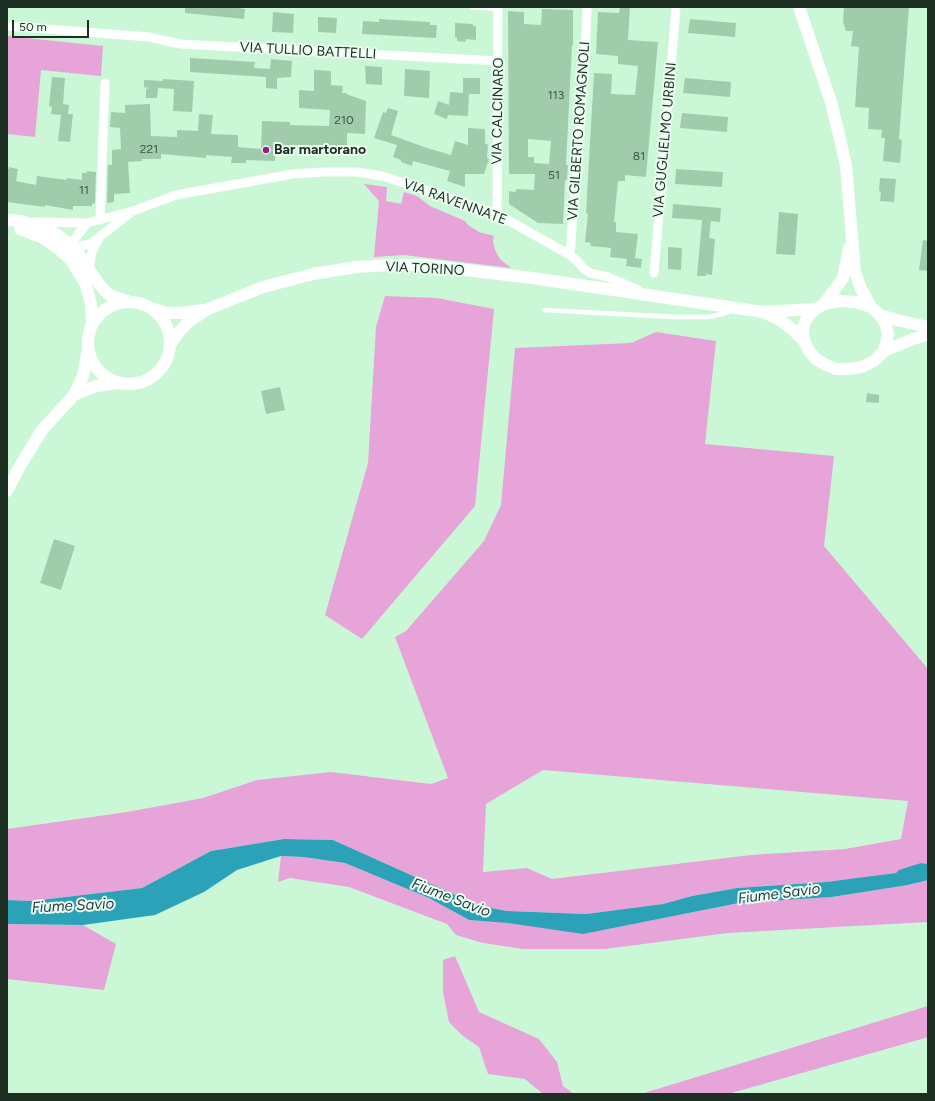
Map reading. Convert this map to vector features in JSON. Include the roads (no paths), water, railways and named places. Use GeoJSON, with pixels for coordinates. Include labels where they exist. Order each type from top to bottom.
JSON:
{"type":"FeatureCollection","features":[{"type":"Feature","properties":{"kind":"main road"},"geometry":{"type":"LineString","coordinates":[[799,7],[831,102],[846,166],[856,272],[861,289],[886,325],[888,334],[884,351]]}},
{"type":"Feature","properties":{"kind":"main road","name":"VIA RAVENNATE"},"geometry":{"type":"LineString","coordinates":[[7,220],[21,221],[47,229],[89,267],[104,290],[111,296],[131,302]]}},
{"type":"Feature","properties":{"kind":"main road","name":"VIA RAVENNATE"},"geometry":{"type":"LineString","coordinates":[[7,225],[28,231],[69,250],[86,285],[91,304],[92,325]]}},
{"type":"Feature","properties":{"kind":"main road"},"geometry":{"type":"LineString","coordinates":[[852,231],[843,278],[820,306],[809,316],[804,324],[804,341],[809,351],[816,359],[826,365],[836,369],[849,369],[862,367],[874,361],[884,351],[913,339],[928,335]]}},
{"type":"Feature","properties":{"kind":"main road","name":"VIA TORINO"},"geometry":{"type":"LineString","coordinates":[[170,345],[188,322],[208,309],[263,287],[313,274],[356,267],[423,265],[647,294]]}},
{"type":"Feature","properties":{"kind":"main road","name":"VIA RAVENNATE"},"geometry":{"type":"LineString","coordinates":[[647,294],[763,312],[820,306]]}},
{"type":"Feature","properties":{"kind":"main road"},"geometry":{"type":"LineString","coordinates":[[820,306],[848,301],[856,302],[897,320],[928,327]]}},
{"type":"Feature","properties":{"kind":"main road"},"geometry":{"type":"LineString","coordinates":[[7,490],[42,430],[74,396],[84,376],[89,335],[92,325],[99,316],[108,308],[119,303],[131,302],[142,304],[162,318],[168,331],[170,345],[169,355],[164,365],[153,377],[139,384],[128,385],[106,378],[97,369],[91,358],[88,346]]}},
{"type":"Feature","properties":{"kind":"main road","name":"VIA TORINO"},"geometry":{"type":"LineString","coordinates":[[151,309],[166,313],[174,313],[208,309]]}},
{"type":"Feature","properties":{"kind":"main road","name":"VIA RAVENNATE"},"geometry":{"type":"LineString","coordinates":[[763,312],[783,322],[804,341]]}},
{"type":"Feature","properties":{"kind":"main road"},"geometry":{"type":"LineString","coordinates":[[74,396],[96,386],[118,383]]}},
{"type":"Feature","properties":{"kind":"street","name":"VIA GILBERTO ROMAGNOLI"},"geometry":{"type":"LineString","coordinates":[[570,255],[588,7]]}},
{"type":"Feature","properties":{"kind":"street","name":"VIA GUGLIELMO URBINI"},"geometry":{"type":"LineString","coordinates":[[654,273],[676,7]]}},
{"type":"Feature","properties":{"kind":"street","name":"VIA CALCINARO"},"geometry":{"type":"LineString","coordinates":[[497,214],[498,8]]}},
{"type":"Feature","properties":{"kind":"street","name":"VIA TULLIO BATTELLI"},"geometry":{"type":"LineString","coordinates":[[7,26],[149,37],[180,44],[498,61]]}},
{"type":"Feature","properties":{"kind":"street"},"geometry":{"type":"LineString","coordinates":[[100,219],[105,82]]}},
{"type":"Feature","properties":{"kind":"street","name":"VIA RAVENNATE"},"geometry":{"type":"LineString","coordinates":[[21,221],[87,223],[133,211],[176,194],[293,174],[356,172],[382,176],[497,214],[570,255],[590,273],[608,277],[647,294]]}},
{"type":"Feature","properties":{"kind":"street","name":"VIA RAVENNATE"},"geometry":{"type":"LineString","coordinates":[[69,250],[90,244],[133,211]]}},
{"type":"Feature","properties":{"kind":"street"},"geometry":{"type":"LineString","coordinates":[[69,250],[87,223]]}},
{"type":"Feature","properties":{"kind":"street","name":"VIA RAVENNATE"},"geometry":{"type":"LineString","coordinates":[[89,267],[92,252],[99,238]]}},
{"type":"Feature","properties":{"kind":"lane"},"geometry":{"type":"LineString","coordinates":[[472,7],[498,8]]}},
{"type":"Feature","properties":{"kind":"lane"},"geometry":{"type":"LineString","coordinates":[[544,310],[676,317],[709,317],[726,313],[738,308]]}},
{"type":"Feature","properties":{"kind":"water","name":"Fiume Savio"},"geometry":{"type":"Polygon","coordinates":[[[284,839],[333,840],[480,906],[507,911],[586,914],[663,904],[692,896],[737,888],[826,882],[896,873],[899,870],[921,863],[928,864],[928,880],[908,885],[832,897],[739,903],[583,934],[508,923],[469,920],[429,898],[345,863],[303,857],[281,856],[237,870],[204,892],[155,915],[83,925],[7,924],[7,900],[32,901],[142,888],[211,851],[284,839]]]}},
{"type":"Feature","properties":{"kind":"place","name":"Bar martorano"},"geometry":{"type":"Point","coordinates":[266,150]}}]}
